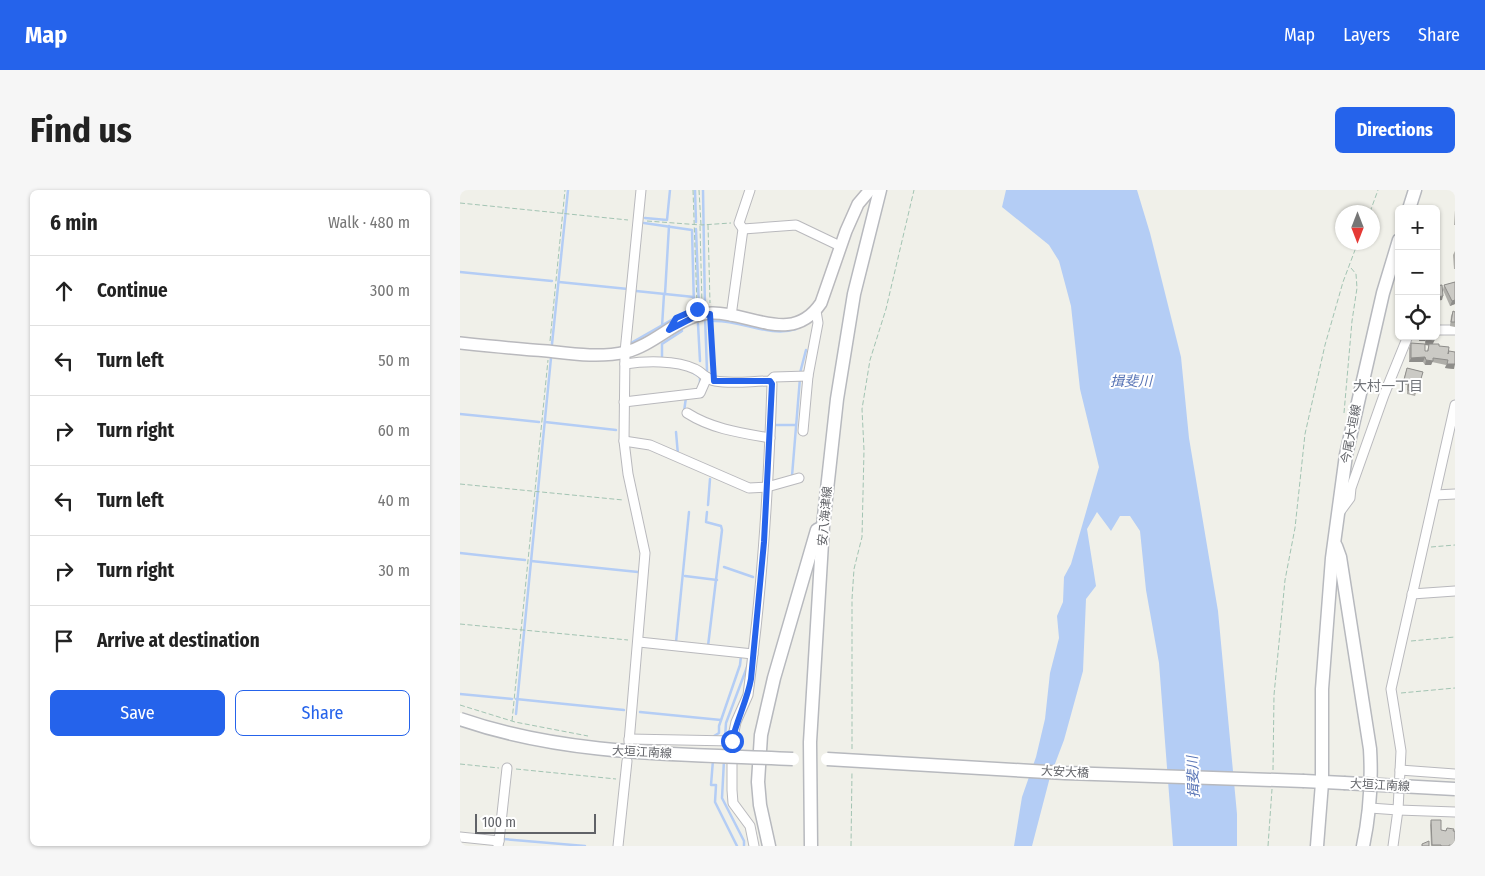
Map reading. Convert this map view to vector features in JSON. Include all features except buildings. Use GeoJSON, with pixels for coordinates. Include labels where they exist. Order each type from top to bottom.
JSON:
{"type":"FeatureCollection","features":[{"type":"Feature","properties":{"kind":"main road","name":"安八海津線"},"geometry":{"type":"LineString","coordinates":[[811,846],[810,759],[823,526],[837,398],[853,303],[880,190]]}},
{"type":"Feature","properties":{"kind":"main road"},"geometry":{"type":"LineString","coordinates":[[1410,205],[1415,190]]}},
{"type":"Feature","properties":{"kind":"main road","name":"今尾大垣線"},"geometry":{"type":"LineString","coordinates":[[1317,846],[1322,782],[1322,690],[1334,542],[1346,455],[1383,293],[1396,250]]}},
{"type":"Feature","properties":{"kind":"main road"},"geometry":{"type":"LineString","coordinates":[[769,846],[760,805],[758,782],[763,720],[816,530],[823,526]]}},
{"type":"Feature","properties":{"kind":"main road"},"geometry":{"type":"LineString","coordinates":[[1334,542],[1340,557],[1370,749],[1370,808],[1363,846]]}},
{"type":"Feature","properties":{"kind":"main road","name":"大垣江南線"},"geometry":{"type":"LineString","coordinates":[[460,719],[517,736],[584,748],[793,759],[827,759]]}},
{"type":"Feature","properties":{"kind":"main road","name":"大安大橋"},"geometry":{"type":"LineString","coordinates":[[827,759],[1065,773],[1304,781]]}},
{"type":"Feature","properties":{"kind":"main road","name":"大垣江南線"},"geometry":{"type":"LineString","coordinates":[[1304,781],[1455,789]]}},
{"type":"Feature","properties":{"kind":"street"},"geometry":{"type":"LineString","coordinates":[[641,190],[625,358],[624,402],[624,441],[628,474],[645,553],[639,642],[629,741],[732,741]]}},
{"type":"Feature","properties":{"kind":"street"},"geometry":{"type":"LineString","coordinates":[[731,316],[741,226],[750,190]]}},
{"type":"Feature","properties":{"kind":"street"},"geometry":{"type":"LineString","coordinates":[[625,358],[636,349],[681,323],[705,313],[731,316],[772,325],[787,325],[803,321],[816,311],[825,295],[840,246],[858,204],[870,190]]}},
{"type":"Feature","properties":{"kind":"street"},"geometry":{"type":"LineString","coordinates":[[1412,205],[1422,190]]}},
{"type":"Feature","properties":{"kind":"street"},"geometry":{"type":"LineString","coordinates":[[741,226],[796,225],[840,246]]}},
{"type":"Feature","properties":{"kind":"street"},"geometry":{"type":"LineString","coordinates":[[803,432],[808,376],[818,323],[816,311]]}},
{"type":"Feature","properties":{"kind":"street"},"geometry":{"type":"LineString","coordinates":[[1440,330],[1455,330]]}},
{"type":"Feature","properties":{"kind":"street"},"geometry":{"type":"LineString","coordinates":[[1338,513],[1350,498],[1351,488],[1380,404],[1406,340]]}},
{"type":"Feature","properties":{"kind":"street"},"geometry":{"type":"LineString","coordinates":[[460,343],[675,364],[694,368],[710,379],[770,381],[774,377],[808,376]]}},
{"type":"Feature","properties":{"kind":"street"},"geometry":{"type":"LineString","coordinates":[[624,402],[700,393],[710,379]]}},
{"type":"Feature","properties":{"kind":"street"},"geometry":{"type":"LineString","coordinates":[[754,846],[750,826],[733,803],[732,741],[736,722],[748,695],[753,654],[768,487],[772,384],[770,381]]}},
{"type":"Feature","properties":{"kind":"street"},"geometry":{"type":"LineString","coordinates":[[1393,846],[1398,810],[1401,751],[1392,694],[1412,594],[1455,405]]}},
{"type":"Feature","properties":{"kind":"street"},"geometry":{"type":"LineString","coordinates":[[687,413],[701,422],[737,432],[770,438]]}},
{"type":"Feature","properties":{"kind":"street"},"geometry":{"type":"LineString","coordinates":[[624,441],[650,445],[734,484],[749,488],[768,487],[799,478]]}},
{"type":"Feature","properties":{"kind":"street"},"geometry":{"type":"LineString","coordinates":[[1435,495],[1455,494]]}},
{"type":"Feature","properties":{"kind":"street"},"geometry":{"type":"LineString","coordinates":[[1412,594],[1455,591]]}},
{"type":"Feature","properties":{"kind":"street"},"geometry":{"type":"LineString","coordinates":[[639,642],[753,654]]}},
{"type":"Feature","properties":{"kind":"street"},"geometry":{"type":"LineString","coordinates":[[618,846],[627,761]]}},
{"type":"Feature","properties":{"kind":"street"},"geometry":{"type":"LineString","coordinates":[[460,837],[498,844],[507,768]]}},
{"type":"Feature","properties":{"kind":"street"},"geometry":{"type":"LineString","coordinates":[[1400,770],[1455,774]]}},
{"type":"Feature","properties":{"kind":"street"},"geometry":{"type":"LineString","coordinates":[[1370,808],[1455,812]]}},
{"type":"Feature","properties":{"kind":"path"},"geometry":{"type":"LineString","coordinates":[[512,721],[565,190]]}},
{"type":"Feature","properties":{"kind":"path"},"geometry":{"type":"LineString","coordinates":[[693,190],[693,225],[705,313]]}},
{"type":"Feature","properties":{"kind":"path"},"geometry":{"type":"LineString","coordinates":[[699,190],[710,379]]}},
{"type":"Feature","properties":{"kind":"path"},"geometry":{"type":"LineString","coordinates":[[852,757],[852,599],[854,568],[862,537],[864,450],[862,408],[870,360],[886,309],[914,190]]}},
{"type":"Feature","properties":{"kind":"path"},"geometry":{"type":"LineString","coordinates":[[1373,205],[1378,190]]}},
{"type":"Feature","properties":{"kind":"path"},"geometry":{"type":"LineString","coordinates":[[460,203],[693,225],[741,226]]}},
{"type":"Feature","properties":{"kind":"path"},"geometry":{"type":"LineString","coordinates":[[705,313],[708,225]]}},
{"type":"Feature","properties":{"kind":"path"},"geometry":{"type":"LineString","coordinates":[[1273,772],[1274,695],[1284,580],[1296,528],[1305,434],[1324,345],[1355,250]]}},
{"type":"Feature","properties":{"kind":"path"},"geometry":{"type":"LineString","coordinates":[[1344,416],[1352,321],[1357,288],[1356,274],[1350,267]]}},
{"type":"Feature","properties":{"kind":"path"},"geometry":{"type":"LineString","coordinates":[[460,484],[634,500]]}},
{"type":"Feature","properties":{"kind":"path"},"geometry":{"type":"LineString","coordinates":[[1423,547],[1455,545]]}},
{"type":"Feature","properties":{"kind":"path"},"geometry":{"type":"LineString","coordinates":[[460,624],[639,642]]}},
{"type":"Feature","properties":{"kind":"path"},"geometry":{"type":"LineString","coordinates":[[1402,641],[1455,637]]}},
{"type":"Feature","properties":{"kind":"path"},"geometry":{"type":"LineString","coordinates":[[1392,694],[1455,688]]}},
{"type":"Feature","properties":{"kind":"path"},"geometry":{"type":"LineString","coordinates":[[460,705],[512,721],[591,736]]}},
{"type":"Feature","properties":{"kind":"path"},"geometry":{"type":"LineString","coordinates":[[460,764],[625,780]]}},
{"type":"Feature","properties":{"kind":"path"},"geometry":{"type":"LineString","coordinates":[[851,846],[852,767]]}},
{"type":"Feature","properties":{"kind":"path"},"geometry":{"type":"LineString","coordinates":[[1268,846],[1273,781]]}},
{"type":"Feature","properties":{"kind":"water","name":"揖斐川"},"geometry":{"type":"Polygon","coordinates":[[[1006,190],[1137,190],[1150,233],[1181,357],[1189,438],[1218,611],[1237,814],[1237,846],[1173,846],[1159,663],[1146,590],[1140,531],[1130,516],[1120,516],[1111,531],[1097,512],[1087,529],[1096,586],[1086,599],[1083,671],[1064,740],[1050,777],[1032,846],[1014,846],[1022,797],[1036,757],[1045,719],[1050,673],[1059,638],[1057,616],[1063,602],[1064,577],[1071,564],[1099,467],[1080,389],[1071,306],[1059,261],[1049,245],[1002,207],[1006,190]]]}},
{"type":"Feature","properties":{"kind":"waterway"},"geometry":{"type":"LineString","coordinates":[[552,344],[568,190]]}},
{"type":"Feature","properties":{"kind":"waterway"},"geometry":{"type":"LineString","coordinates":[[645,218],[667,220],[670,190]]}},
{"type":"Feature","properties":{"kind":"waterway"},"geometry":{"type":"LineString","coordinates":[[695,190],[696,222]]}},
{"type":"Feature","properties":{"kind":"waterway"},"geometry":{"type":"LineString","coordinates":[[703,190],[705,311]]}},
{"type":"Feature","properties":{"kind":"waterway"},"geometry":{"type":"LineString","coordinates":[[631,343],[694,307],[692,230],[644,223]]}},
{"type":"Feature","properties":{"kind":"waterway"},"geometry":{"type":"LineString","coordinates":[[665,294],[669,226]]}},
{"type":"Feature","properties":{"kind":"waterway"},"geometry":{"type":"LineString","coordinates":[[696,229],[699,308]]}},
{"type":"Feature","properties":{"kind":"waterway"},"geometry":{"type":"LineString","coordinates":[[460,272],[552,281]]}},
{"type":"Feature","properties":{"kind":"waterway"},"geometry":{"type":"LineString","coordinates":[[559,282],[628,289]]}},
{"type":"Feature","properties":{"kind":"waterway"},"geometry":{"type":"LineString","coordinates":[[636,291],[694,297]]}},
{"type":"Feature","properties":{"kind":"waterway"},"geometry":{"type":"LineString","coordinates":[[662,327],[664,294]]}},
{"type":"Feature","properties":{"kind":"waterway"},"geometry":{"type":"LineString","coordinates":[[705,316],[707,371]]}},
{"type":"Feature","properties":{"kind":"waterway"},"geometry":{"type":"LineString","coordinates":[[712,321],[723,321],[775,331],[796,329]]}},
{"type":"Feature","properties":{"kind":"waterway"},"geometry":{"type":"LineString","coordinates":[[698,324],[700,361]]}},
{"type":"Feature","properties":{"kind":"waterway"},"geometry":{"type":"LineString","coordinates":[[662,359],[662,344],[682,331]]}},
{"type":"Feature","properties":{"kind":"waterway"},"geometry":{"type":"LineString","coordinates":[[800,373],[806,350]]}},
{"type":"Feature","properties":{"kind":"waterway"},"geometry":{"type":"LineString","coordinates":[[516,714],[551,358]]}},
{"type":"Feature","properties":{"kind":"waterway"},"geometry":{"type":"LineString","coordinates":[[690,371],[700,377],[700,385]]}},
{"type":"Feature","properties":{"kind":"waterway"},"geometry":{"type":"LineString","coordinates":[[792,476],[800,378]]}},
{"type":"Feature","properties":{"kind":"waterway"},"geometry":{"type":"LineString","coordinates":[[684,412],[686,397]]}},
{"type":"Feature","properties":{"kind":"waterway"},"geometry":{"type":"LineString","coordinates":[[460,414],[539,422]]}},
{"type":"Feature","properties":{"kind":"waterway"},"geometry":{"type":"LineString","coordinates":[[545,422],[616,430]]}},
{"type":"Feature","properties":{"kind":"waterway"},"geometry":{"type":"LineString","coordinates":[[775,425],[796,425]]}},
{"type":"Feature","properties":{"kind":"waterway"},"geometry":{"type":"LineString","coordinates":[[676,432],[678,455]]}},
{"type":"Feature","properties":{"kind":"waterway"},"geometry":{"type":"LineString","coordinates":[[708,505],[710,479]]}},
{"type":"Feature","properties":{"kind":"waterway"},"geometry":{"type":"LineString","coordinates":[[678,643],[676,642],[689,512]]}},
{"type":"Feature","properties":{"kind":"waterway"},"geometry":{"type":"LineString","coordinates":[[707,512],[706,522],[721,526],[722,530],[708,646]]}},
{"type":"Feature","properties":{"kind":"waterway"},"geometry":{"type":"LineString","coordinates":[[460,553],[525,560]]}},
{"type":"Feature","properties":{"kind":"waterway"},"geometry":{"type":"LineString","coordinates":[[531,561],[638,572]]}},
{"type":"Feature","properties":{"kind":"waterway"},"geometry":{"type":"LineString","coordinates":[[724,567],[753,577]]}},
{"type":"Feature","properties":{"kind":"waterway"},"geometry":{"type":"LineString","coordinates":[[685,576],[717,580]]}},
{"type":"Feature","properties":{"kind":"waterway"},"geometry":{"type":"LineString","coordinates":[[714,736],[719,733],[719,726],[740,665],[741,656]]}},
{"type":"Feature","properties":{"kind":"waterway"},"geometry":{"type":"LineString","coordinates":[[724,752],[726,723],[747,667]]}},
{"type":"Feature","properties":{"kind":"waterway"},"geometry":{"type":"LineString","coordinates":[[460,694],[512,699]]}},
{"type":"Feature","properties":{"kind":"waterway"},"geometry":{"type":"LineString","coordinates":[[516,699],[624,710]]}},
{"type":"Feature","properties":{"kind":"waterway"},"geometry":{"type":"LineString","coordinates":[[640,712],[721,720]]}},
{"type":"Feature","properties":{"kind":"waterway"},"geometry":{"type":"LineString","coordinates":[[713,760],[711,785],[716,785],[715,802],[737,846]]}},
{"type":"Feature","properties":{"kind":"waterway"},"geometry":{"type":"LineString","coordinates":[[724,760],[722,798],[744,841],[744,846]]}},
{"type":"Feature","properties":{"kind":"waterway"},"geometry":{"type":"LineString","coordinates":[[503,839],[585,846]]}},
{"type":"Feature","properties":{"kind":"district","name":"大村一丁目"},"geometry":{"type":"Point","coordinates":[1388,386]}},
{"type":"Feature","properties":{"kind":"route"},"geometry":{"type":"LineString","coordinates":[[697,309],[676,318],[669,330],[698,315],[710,314],[714,381],[770,381],[772,384],[764,542],[751,679],[748,695],[741,707],[732,741]]}}]}
